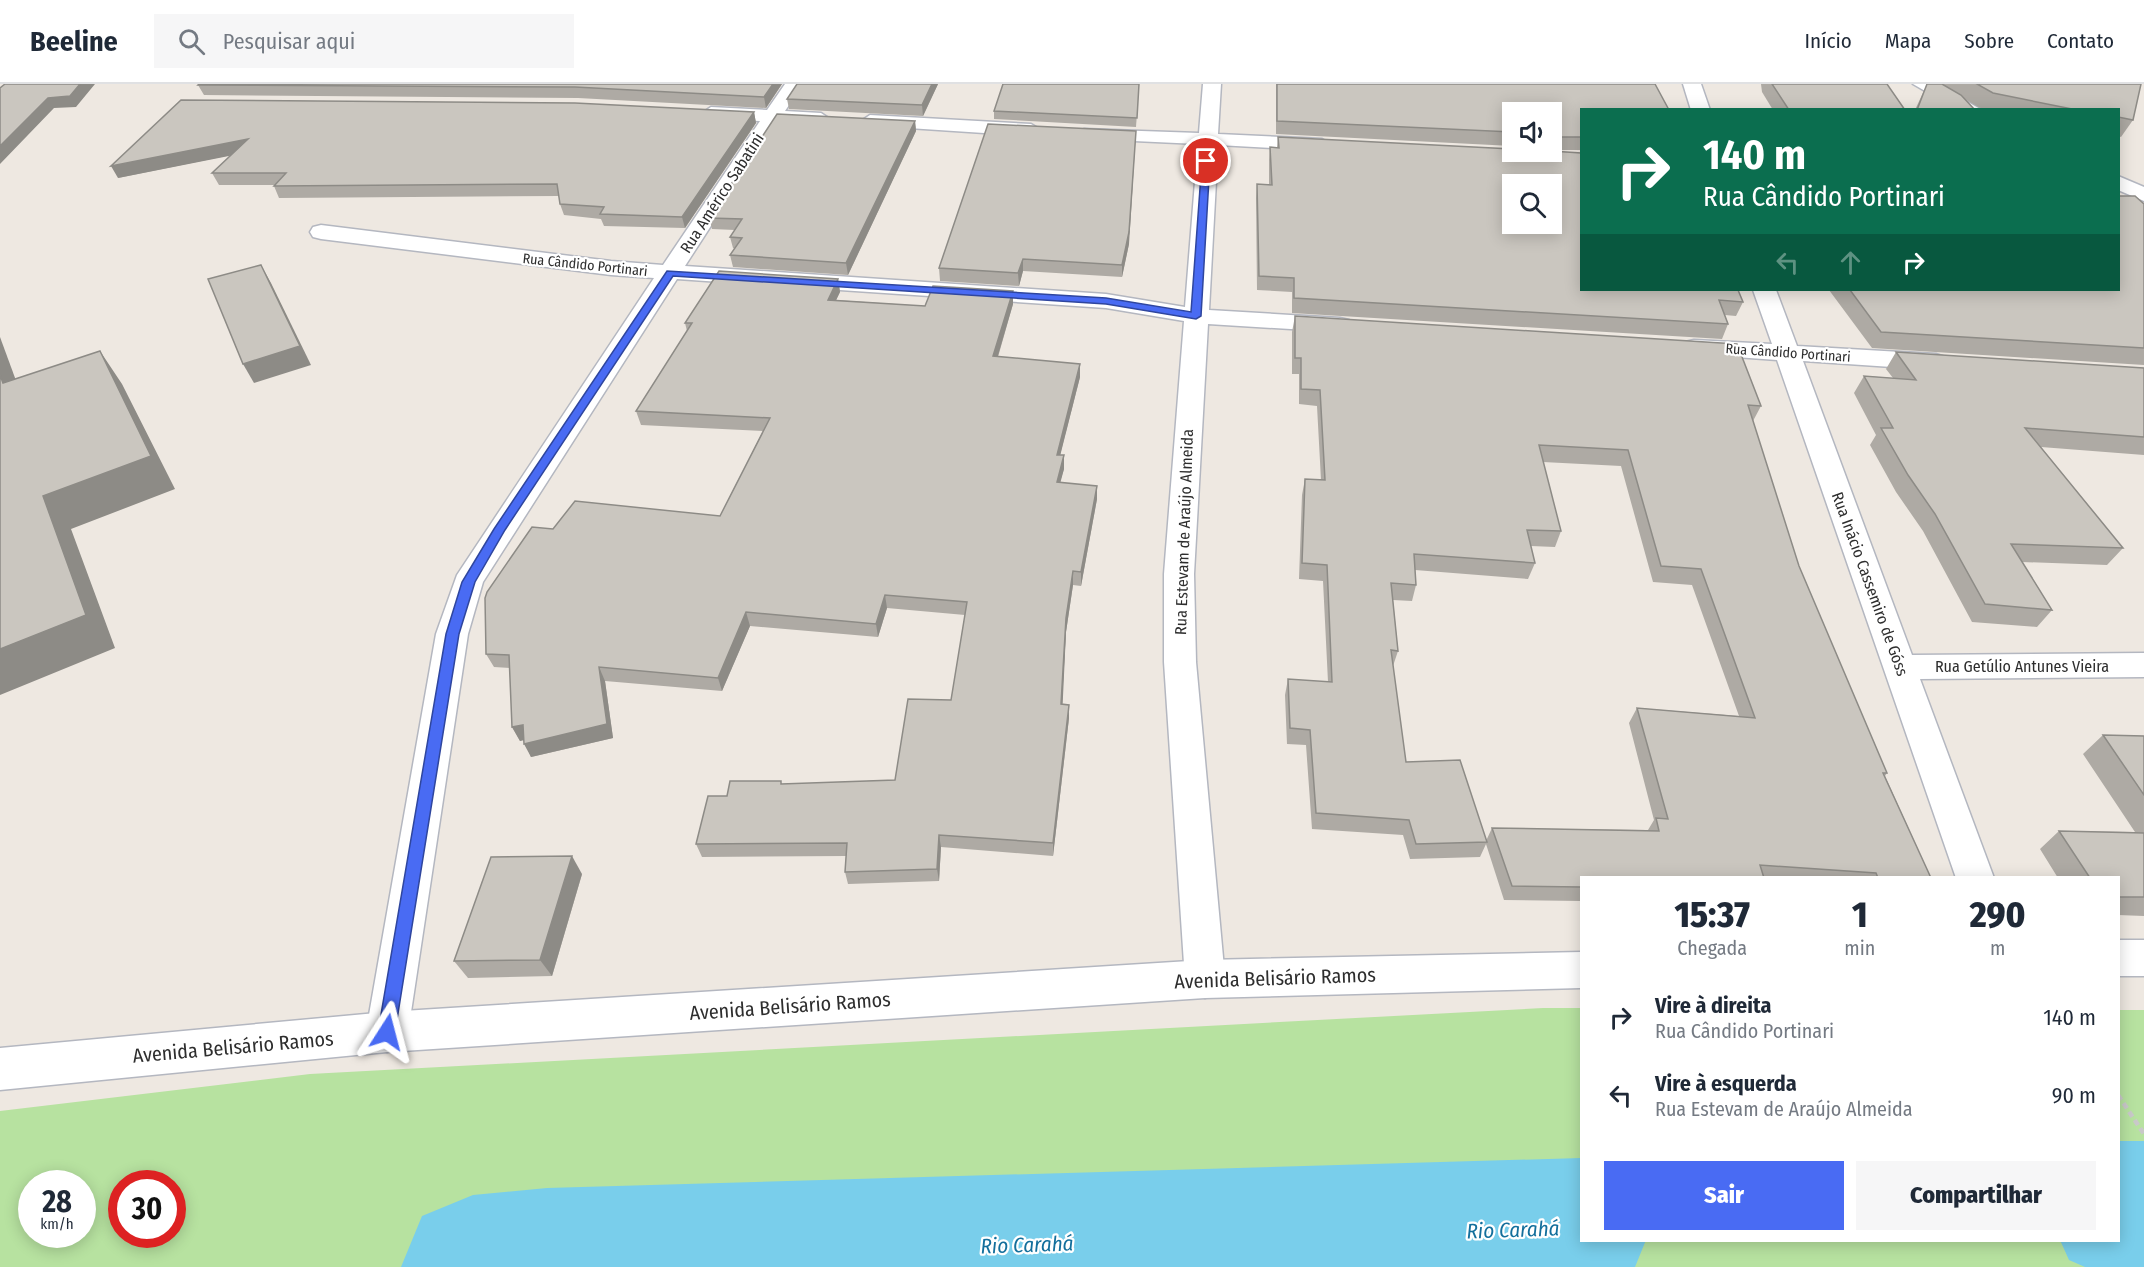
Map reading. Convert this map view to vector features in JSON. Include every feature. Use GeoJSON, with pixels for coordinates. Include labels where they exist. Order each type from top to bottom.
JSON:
{"type":"FeatureCollection","features":[{"type":"Feature","properties":{"kind":"street","name":"Rua Américo Sabatini"},"geometry":{"type":"LineString","coordinates":[[387,1032],[452,634],[468,582],[500,529],[794,84]]}},
{"type":"Feature","properties":{"kind":"street","name":"Rua Estevam de Araújo Almeida"},"geometry":{"type":"LineString","coordinates":[[1204,979],[1180,662],[1179,574],[1212,84]]}},
{"type":"Feature","properties":{"kind":"street"},"geometry":{"type":"LineString","coordinates":[[1692,84],[1700,108]]}},
{"type":"Feature","properties":{"kind":"street"},"geometry":{"type":"LineString","coordinates":[[1922,84],[1969,108]]}},
{"type":"Feature","properties":{"kind":"street"},"geometry":{"type":"LineString","coordinates":[[692,112],[1336,145]]}},
{"type":"Feature","properties":{"kind":"street","name":"Rua Cândido Portinari"},"geometry":{"type":"LineString","coordinates":[[321,232],[554,263],[670,273],[1106,301],[1196,316],[1362,326]]}},
{"type":"Feature","properties":{"kind":"street","name":"Rua Inácio Cassemiro de Góss"},"geometry":{"type":"LineString","coordinates":[[1766,291],[1974,876]]}},
{"type":"Feature","properties":{"kind":"street","name":"Rua Cândido Portinari"},"geometry":{"type":"LineString","coordinates":[[1670,345],[1954,363]]}},
{"type":"Feature","properties":{"kind":"street","name":"Rua Getúlio Antunes Vieira"},"geometry":{"type":"LineString","coordinates":[[1900,667],[2144,665]]}},
{"type":"Feature","properties":{"kind":"street"},"geometry":{"type":"LineString","coordinates":[[2120,958],[2144,958]]}},
{"type":"Feature","properties":{"kind":"street","name":"Avenida Belisário Ramos"},"geometry":{"type":"LineString","coordinates":[[0,1069],[387,1032],[1204,979],[1580,970]]}},
{"type":"Feature","properties":{"kind":"path"},"geometry":{"type":"LineString","coordinates":[[2120,1098],[2144,1134]]}},
{"type":"Feature","properties":{"kind":"green space"},"geometry":{"type":"Polygon","coordinates":[[[1543,1008],[1580,1008],[1580,1242],[2120,1242],[2120,1010],[2144,1010],[2144,1267],[0,1267],[0,1111],[310,1074],[1543,1008]]]}},
{"type":"Feature","properties":{"kind":"building"},"geometry":{"type":"Polygon","coordinates":[[[5,84],[80,84],[70,96],[48,98],[0,146],[0,88],[5,84]]]}},
{"type":"Feature","properties":{"kind":"building"},"geometry":{"type":"Polygon","coordinates":[[[199,84],[773,84],[764,97],[575,87],[199,84]]]}},
{"type":"Feature","properties":{"kind":"building"},"geometry":{"type":"Polygon","coordinates":[[[797,84],[932,84],[922,105],[787,99],[797,84]]]}},
{"type":"Feature","properties":{"kind":"building"},"geometry":{"type":"Polygon","coordinates":[[[1003,84],[1139,84],[1137,118],[994,111],[1003,84]]]}},
{"type":"Feature","properties":{"kind":"building"},"geometry":{"type":"Polygon","coordinates":[[[1277,84],[1655,84],[1668,108],[1580,108],[1580,137],[1562,137],[1562,102],[1502,102],[1502,132],[1277,121],[1277,84]]]}},
{"type":"Feature","properties":{"kind":"building"},"geometry":{"type":"Polygon","coordinates":[[[1772,84],[1887,84],[1904,108],[1788,108],[1772,84]]]}},
{"type":"Feature","properties":{"kind":"building"},"geometry":{"type":"Polygon","coordinates":[[[1927,84],[1942,84],[1961,95],[1973,108],[1918,108],[1927,84]]]}},
{"type":"Feature","properties":{"kind":"building"},"geometry":{"type":"Polygon","coordinates":[[[1977,84],[2141,84],[2133,120],[2120,117],[2120,108],[2067,108],[1993,93],[1977,84]]]}},
{"type":"Feature","properties":{"kind":"building"},"geometry":{"type":"Polygon","coordinates":[[[181,100],[575,103],[754,112],[682,217],[600,214],[604,207],[560,204],[557,184],[274,186],[286,173],[212,173],[248,139],[111,166],[181,100]]]}},
{"type":"Feature","properties":{"kind":"building"},"geometry":{"type":"Polygon","coordinates":[[[777,114],[915,121],[846,263],[730,255],[742,238],[730,237],[742,219],[709,218],[777,114]]]}},
{"type":"Feature","properties":{"kind":"building"},"geometry":{"type":"Polygon","coordinates":[[[988,124],[1136,131],[1129,232],[1122,265],[1023,259],[1018,273],[939,268],[988,124]]]}},
{"type":"Feature","properties":{"kind":"building"},"geometry":{"type":"Polygon","coordinates":[[[1278,137],[1502,148],[1502,162],[1562,162],[1562,152],[1580,153],[1580,291],[1738,291],[1743,302],[1719,300],[1728,324],[1294,298],[1294,278],[1259,276],[1257,184],[1272,185],[1270,147],[1279,148],[1278,137]]]}},
{"type":"Feature","properties":{"kind":"building"},"geometry":{"type":"Polygon","coordinates":[[[2120,196],[2135,196],[2144,204],[2144,348],[1881,332],[1851,291],[2120,291],[2120,196]]]}},
{"type":"Feature","properties":{"kind":"building"},"geometry":{"type":"Polygon","coordinates":[[[261,265],[300,346],[243,364],[208,279],[261,265]]]}},
{"type":"Feature","properties":{"kind":"building"},"geometry":{"type":"Polygon","coordinates":[[[719,271],[838,279],[828,300],[925,306],[933,286],[1013,291],[993,356],[1080,364],[1057,455],[1064,455],[1057,482],[1097,486],[1081,572],[1073,571],[1066,618],[1061,704],[1069,705],[1053,843],[939,835],[937,869],[845,872],[847,843],[696,844],[708,796],[727,796],[730,781],[781,781],[781,784],[895,780],[908,699],[951,700],[967,602],[885,595],[876,624],[746,612],[718,678],[599,667],[607,724],[524,744],[523,725],[512,727],[509,655],[486,654],[485,598],[532,527],[553,529],[575,501],[720,516],[770,418],[636,411],[692,323],[685,323],[719,271]]]}},
{"type":"Feature","properties":{"kind":"building"},"geometry":{"type":"Polygon","coordinates":[[[1295,316],[1737,344],[1761,406],[1748,405],[1799,566],[1887,773],[1883,773],[1930,876],[1877,876],[1876,873],[1760,865],[1763,876],[1580,876],[1580,887],[1512,886],[1492,828],[1659,831],[1656,818],[1668,819],[1637,708],[1755,718],[1701,569],[1661,566],[1628,450],[1539,445],[1561,531],[1527,530],[1535,563],[1414,554],[1416,585],[1391,583],[1398,651],[1391,650],[1406,762],[1460,760],[1487,842],[1416,844],[1409,820],[1316,813],[1310,730],[1290,728],[1288,679],[1332,682],[1327,565],[1302,563],[1305,479],[1325,480],[1320,390],[1301,389],[1301,358],[1295,358],[1295,316]]]}},
{"type":"Feature","properties":{"kind":"building"},"geometry":{"type":"Polygon","coordinates":[[[100,351],[151,456],[43,496],[86,615],[0,649],[0,375],[3,383],[100,351]]]}},
{"type":"Feature","properties":{"kind":"building"},"geometry":{"type":"Polygon","coordinates":[[[1896,352],[2144,368],[2144,437],[2025,428],[2123,548],[2011,544],[2052,610],[1985,604],[1935,514],[1908,475],[1881,428],[1893,428],[1864,376],[1916,380],[1896,352]]]}},
{"type":"Feature","properties":{"kind":"building"},"geometry":{"type":"Polygon","coordinates":[[[2103,735],[2144,736],[2144,795],[2103,735]]]}},
{"type":"Feature","properties":{"kind":"building"},"geometry":{"type":"Polygon","coordinates":[[[2059,831],[2144,833],[2144,897],[2120,897],[2120,876],[2089,876],[2059,831]]]}},
{"type":"Feature","properties":{"kind":"building"},"geometry":{"type":"Polygon","coordinates":[[[572,856],[540,960],[454,961],[491,857],[572,856]]]}},
{"type":"Feature","properties":{"kind":"waterway","name":"Rio Carahá"},"geometry":{"type":"LineString","coordinates":[[2120,1211],[2144,1211]]}},
{"type":"Feature","properties":{"kind":"waterway","name":"Rio Carahá"},"geometry":{"type":"LineString","coordinates":[[473,1267],[547,1260],[1580,1228]]}},
{"type":"Feature","properties":{"kind":"route"},"geometry":{"type":"LineString","coordinates":[[387,1032],[452,634],[468,582],[500,529],[670,273],[1106,301],[1196,316],[1206,161]]}}]}
